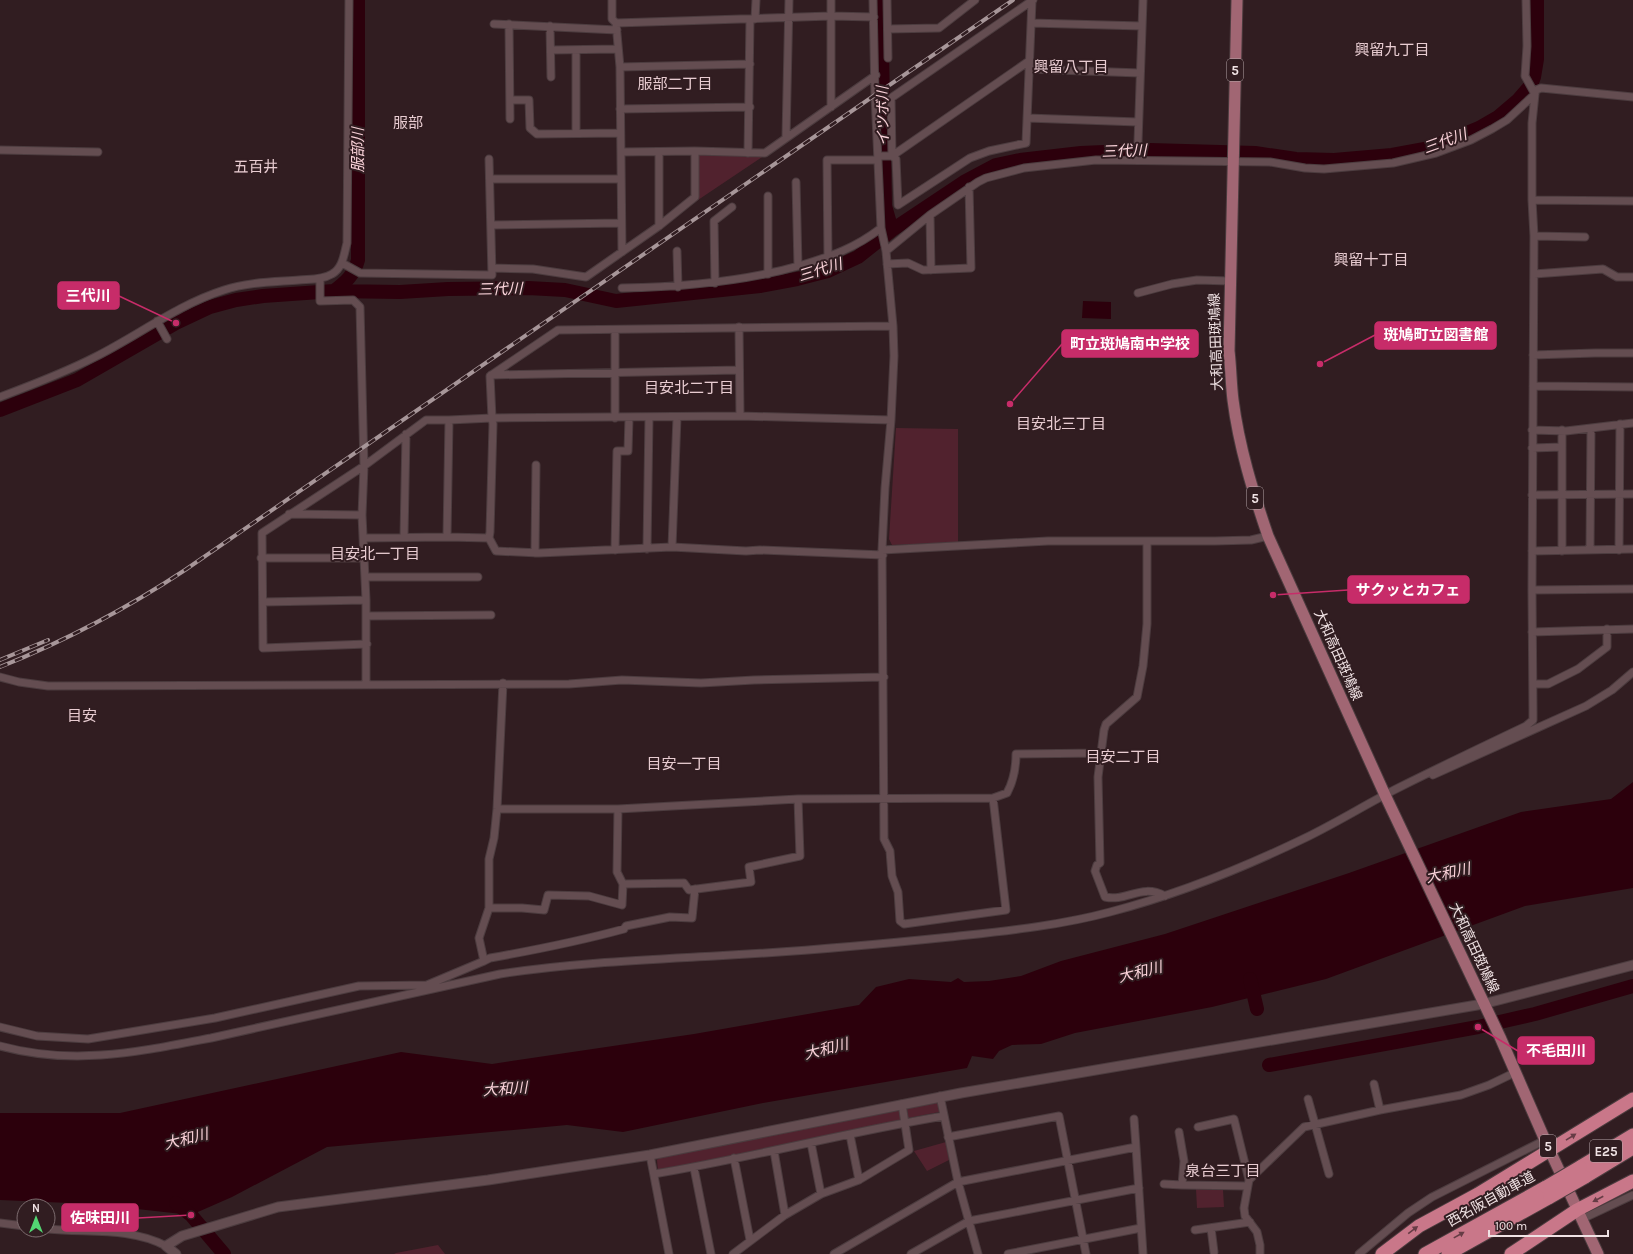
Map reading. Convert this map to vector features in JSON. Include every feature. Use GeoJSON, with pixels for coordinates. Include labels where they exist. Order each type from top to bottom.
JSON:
{"type":"FeatureCollection","features":[{"type":"Feature","properties":{"kind":"highway"},"geometry":{"type":"LineString","coordinates":[[1382,1254],[1419,1226],[1478,1194],[1547,1145],[1633,1100]]}},
{"type":"Feature","properties":{"kind":"highway","name":"西名阪自動車道"},"geometry":{"type":"LineString","coordinates":[[1582,1172],[1633,1135]]}},
{"type":"Feature","properties":{"kind":"highway","name":"西名阪自動車道"},"geometry":{"type":"LineString","coordinates":[[1448,1254],[1582,1172],[1633,1148]]}},
{"type":"Feature","properties":{"kind":"highway"},"geometry":{"type":"LineString","coordinates":[[1510,1254],[1580,1215],[1633,1181]]}},
{"type":"Feature","properties":{"kind":"highway","name":"西名阪自動車道"},"geometry":{"type":"LineString","coordinates":[[1425,1254],[1548,1192]]}},
{"type":"Feature","properties":{"kind":"main road","name":"大和高田斑鳩線"},"geometry":{"type":"LineString","coordinates":[[1236,0],[1229,351],[1234,401],[1241,442],[1253,493],[1268,536],[1385,795],[1500,1037],[1547,1145],[1598,1254]]}},
{"type":"Feature","properties":{"kind":"street"},"geometry":{"type":"LineString","coordinates":[[0,397],[45,380],[96,357],[188,304],[224,290],[247,284],[320,280],[332,274],[344,264],[347,243],[349,0]]}},
{"type":"Feature","properties":{"kind":"street"},"geometry":{"type":"LineString","coordinates":[[612,0],[612,18],[617,26],[620,66],[622,252]]}},
{"type":"Feature","properties":{"kind":"street"},"geometry":{"type":"LineString","coordinates":[[748,153],[750,64],[753,19],[756,0]]}},
{"type":"Feature","properties":{"kind":"street"},"geometry":{"type":"LineString","coordinates":[[786,137],[789,0]]}},
{"type":"Feature","properties":{"kind":"street"},"geometry":{"type":"LineString","coordinates":[[831,0],[831,107]]}},
{"type":"Feature","properties":{"kind":"street"},"geometry":{"type":"LineString","coordinates":[[873,0],[880,228],[886,251],[893,326],[894,356],[891,420],[885,488],[883,553],[884,839],[890,851],[892,876],[898,892],[900,921],[904,924],[1006,910],[993,798]]}},
{"type":"Feature","properties":{"kind":"street"},"geometry":{"type":"LineString","coordinates":[[887,0],[888,58]]}},
{"type":"Feature","properties":{"kind":"street"},"geometry":{"type":"LineString","coordinates":[[888,29],[939,28],[976,0]]}},
{"type":"Feature","properties":{"kind":"street"},"geometry":{"type":"LineString","coordinates":[[1032,0],[1026,142],[1020,146],[989,151],[970,158],[898,205],[896,159],[892,156],[891,98],[1032,0]]}},
{"type":"Feature","properties":{"kind":"street"},"geometry":{"type":"LineString","coordinates":[[1138,142],[1143,0]]}},
{"type":"Feature","properties":{"kind":"street"},"geometry":{"type":"LineString","coordinates":[[0,1046],[45,1055],[72,1057],[119,1054],[211,1038],[428,988],[500,974],[573,964],[793,951],[902,942],[1024,929],[1109,912],[1165,896],[1226,874],[1300,840],[1398,788],[1526,726],[1533,720],[1532,430],[1534,236],[1532,200],[1532,123],[1534,92],[1525,76],[1527,46],[1526,0]]}},
{"type":"Feature","properties":{"kind":"street"},"geometry":{"type":"LineString","coordinates":[[494,24],[617,26],[831,16],[874,17]]}},
{"type":"Feature","properties":{"kind":"street"},"geometry":{"type":"LineString","coordinates":[[1031,23],[1142,26]]}},
{"type":"Feature","properties":{"kind":"street"},"geometry":{"type":"LineString","coordinates":[[509,24],[510,119]]}},
{"type":"Feature","properties":{"kind":"street"},"geometry":{"type":"LineString","coordinates":[[550,26],[551,77]]}},
{"type":"Feature","properties":{"kind":"street"},"geometry":{"type":"LineString","coordinates":[[551,50],[618,50]]}},
{"type":"Feature","properties":{"kind":"street"},"geometry":{"type":"LineString","coordinates":[[576,50],[576,133]]}},
{"type":"Feature","properties":{"kind":"street"},"geometry":{"type":"LineString","coordinates":[[828,257],[827,160],[892,156],[1029,61]]}},
{"type":"Feature","properties":{"kind":"street"},"geometry":{"type":"LineString","coordinates":[[620,66],[750,64]]}},
{"type":"Feature","properties":{"kind":"street"},"geometry":{"type":"LineString","coordinates":[[1029,69],[1140,73]]}},
{"type":"Feature","properties":{"kind":"street"},"geometry":{"type":"LineString","coordinates":[[621,152],[695,151],[765,153],[876,75]]}},
{"type":"Feature","properties":{"kind":"street"},"geometry":{"type":"LineString","coordinates":[[886,251],[930,215],[969,187],[986,178],[1024,168],[1103,160],[1233,160],[1270,162],[1305,168],[1324,169],[1367,166],[1409,160],[1436,153],[1471,140],[1492,129],[1512,115],[1534,92],[1540,88],[1633,97]]}},
{"type":"Feature","properties":{"kind":"street"},"geometry":{"type":"LineString","coordinates":[[510,100],[529,100],[530,128],[537,134],[620,133]]}},
{"type":"Feature","properties":{"kind":"street"},"geometry":{"type":"LineString","coordinates":[[620,109],[750,107]]}},
{"type":"Feature","properties":{"kind":"street"},"geometry":{"type":"LineString","coordinates":[[1027,118],[1138,122]]}},
{"type":"Feature","properties":{"kind":"street"},"geometry":{"type":"LineString","coordinates":[[0,150],[98,152]]}},
{"type":"Feature","properties":{"kind":"street"},"geometry":{"type":"LineString","coordinates":[[492,268],[533,269],[586,277],[659,226],[695,197],[695,151]]}},
{"type":"Feature","properties":{"kind":"street"},"geometry":{"type":"LineString","coordinates":[[659,152],[659,226]]}},
{"type":"Feature","properties":{"kind":"street"},"geometry":{"type":"LineString","coordinates":[[344,264],[360,273],[492,275],[489,159]]}},
{"type":"Feature","properties":{"kind":"street"},"geometry":{"type":"LineString","coordinates":[[490,179],[621,179]]}},
{"type":"Feature","properties":{"kind":"street"},"geometry":{"type":"LineString","coordinates":[[796,182],[798,266]]}},
{"type":"Feature","properties":{"kind":"street"},"geometry":{"type":"LineString","coordinates":[[887,264],[908,263],[923,270],[971,268],[969,187]]}},
{"type":"Feature","properties":{"kind":"street"},"geometry":{"type":"LineString","coordinates":[[768,196],[768,274]]}},
{"type":"Feature","properties":{"kind":"street"},"geometry":{"type":"LineString","coordinates":[[1532,200],[1633,201]]}},
{"type":"Feature","properties":{"kind":"street"},"geometry":{"type":"LineString","coordinates":[[715,283],[714,220],[732,208]]}},
{"type":"Feature","properties":{"kind":"street"},"geometry":{"type":"LineString","coordinates":[[930,215],[931,270]]}},
{"type":"Feature","properties":{"kind":"street"},"geometry":{"type":"LineString","coordinates":[[491,225],[621,223]]}},
{"type":"Feature","properties":{"kind":"street"},"geometry":{"type":"LineString","coordinates":[[622,288],[715,283],[746,279],[768,274],[828,257],[855,247],[880,228]]}},
{"type":"Feature","properties":{"kind":"street"},"geometry":{"type":"LineString","coordinates":[[1534,236],[1585,236]]}},
{"type":"Feature","properties":{"kind":"street"},"geometry":{"type":"LineString","coordinates":[[677,251],[678,286]]}},
{"type":"Feature","properties":{"kind":"street"},"geometry":{"type":"LineString","coordinates":[[1534,274],[1603,270],[1617,277],[1633,277]]}},
{"type":"Feature","properties":{"kind":"street"},"geometry":{"type":"LineString","coordinates":[[320,280],[320,301],[353,300],[360,307],[364,466],[362,515],[367,644],[366,684]]}},
{"type":"Feature","properties":{"kind":"street"},"geometry":{"type":"LineString","coordinates":[[1138,293],[1172,284],[1197,280],[1230,281]]}},
{"type":"Feature","properties":{"kind":"street"},"geometry":{"type":"LineString","coordinates":[[157,321],[167,338]]}},
{"type":"Feature","properties":{"kind":"street"},"geometry":{"type":"LineString","coordinates":[[491,375],[558,330],[893,326]]}},
{"type":"Feature","properties":{"kind":"street"},"geometry":{"type":"LineString","coordinates":[[738,328],[740,416]]}},
{"type":"Feature","properties":{"kind":"street"},"geometry":{"type":"LineString","coordinates":[[615,330],[615,418]]}},
{"type":"Feature","properties":{"kind":"street"},"geometry":{"type":"LineString","coordinates":[[1533,355],[1633,353]]}},
{"type":"Feature","properties":{"kind":"street"},"geometry":{"type":"LineString","coordinates":[[491,375],[739,370]]}},
{"type":"Feature","properties":{"kind":"street"},"geometry":{"type":"LineString","coordinates":[[491,375],[493,424],[489,538],[496,551],[535,553],[672,548],[746,551],[760,550],[883,553],[1048,541],[1215,541],[1251,540],[1268,536]]}},
{"type":"Feature","properties":{"kind":"street"},"geometry":{"type":"LineString","coordinates":[[1533,386],[1633,387]]}},
{"type":"Feature","properties":{"kind":"street"},"geometry":{"type":"LineString","coordinates":[[367,644],[263,648],[261,558],[262,533],[364,466],[426,420],[740,416],[891,420]]}},
{"type":"Feature","properties":{"kind":"street"},"geometry":{"type":"LineString","coordinates":[[647,549],[649,417]]}},
{"type":"Feature","properties":{"kind":"street"},"geometry":{"type":"LineString","coordinates":[[672,548],[677,417]]}},
{"type":"Feature","properties":{"kind":"street"},"geometry":{"type":"LineString","coordinates":[[615,550],[617,451],[628,451],[628,418]]}},
{"type":"Feature","properties":{"kind":"street"},"geometry":{"type":"LineString","coordinates":[[446,537],[449,420]]}},
{"type":"Feature","properties":{"kind":"street"},"geometry":{"type":"LineString","coordinates":[[1532,430],[1591,428],[1633,423]]}},
{"type":"Feature","properties":{"kind":"street"},"geometry":{"type":"LineString","coordinates":[[1619,550],[1620,424]]}},
{"type":"Feature","properties":{"kind":"street"},"geometry":{"type":"LineString","coordinates":[[1590,550],[1591,428]]}},
{"type":"Feature","properties":{"kind":"street"},"geometry":{"type":"LineString","coordinates":[[1562,430],[1562,551]]}},
{"type":"Feature","properties":{"kind":"street"},"geometry":{"type":"LineString","coordinates":[[404,537],[406,434]]}},
{"type":"Feature","properties":{"kind":"street"},"geometry":{"type":"LineString","coordinates":[[1532,448],[1562,447]]}},
{"type":"Feature","properties":{"kind":"street"},"geometry":{"type":"LineString","coordinates":[[535,553],[536,465]]}},
{"type":"Feature","properties":{"kind":"street"},"geometry":{"type":"LineString","coordinates":[[1532,495],[1633,494]]}},
{"type":"Feature","properties":{"kind":"street"},"geometry":{"type":"LineString","coordinates":[[289,514],[362,515]]}},
{"type":"Feature","properties":{"kind":"street"},"geometry":{"type":"LineString","coordinates":[[363,538],[489,538]]}},
{"type":"Feature","properties":{"kind":"street"},"geometry":{"type":"LineString","coordinates":[[1147,542],[1147,624],[1143,666],[1137,697],[1106,724],[1104,730],[1100,753],[1098,804],[1100,863],[1097,865],[1095,871],[1105,897],[1113,898],[1146,890],[1159,892],[1165,896]]}},
{"type":"Feature","properties":{"kind":"street"},"geometry":{"type":"LineString","coordinates":[[1532,551],[1633,549]]}},
{"type":"Feature","properties":{"kind":"street"},"geometry":{"type":"LineString","coordinates":[[261,558],[364,558]]}},
{"type":"Feature","properties":{"kind":"street"},"geometry":{"type":"LineString","coordinates":[[365,577],[478,577]]}},
{"type":"Feature","properties":{"kind":"street"},"geometry":{"type":"LineString","coordinates":[[1532,590],[1633,589]]}},
{"type":"Feature","properties":{"kind":"street"},"geometry":{"type":"LineString","coordinates":[[263,602],[366,600]]}},
{"type":"Feature","properties":{"kind":"street"},"geometry":{"type":"LineString","coordinates":[[366,616],[491,615]]}},
{"type":"Feature","properties":{"kind":"street"},"geometry":{"type":"LineString","coordinates":[[1533,684],[1548,684],[1578,669],[1607,647],[1607,629]]}},
{"type":"Feature","properties":{"kind":"street"},"geometry":{"type":"LineString","coordinates":[[1532,632],[1633,629]]}},
{"type":"Feature","properties":{"kind":"street"},"geometry":{"type":"LineString","coordinates":[[1398,788],[1441,772],[1586,706],[1612,690],[1633,672]]}},
{"type":"Feature","properties":{"kind":"street"},"geometry":{"type":"LineString","coordinates":[[0,677],[18,682],[48,686],[503,683],[569,684],[622,680],[701,683],[754,680],[884,677]]}},
{"type":"Feature","properties":{"kind":"street"},"geometry":{"type":"LineString","coordinates":[[484,961],[479,938],[489,908],[489,858],[494,838],[497,809],[503,683]]}},
{"type":"Feature","properties":{"kind":"street"},"geometry":{"type":"LineString","coordinates":[[497,809],[618,809],[798,799],[993,798],[1007,793],[1012,784],[1016,766],[1016,754],[1100,753]]}},
{"type":"Feature","properties":{"kind":"street"},"geometry":{"type":"LineString","coordinates":[[623,884],[684,883],[689,890],[751,882],[749,867],[800,856],[798,799]]}},
{"type":"Feature","properties":{"kind":"street"},"geometry":{"type":"LineString","coordinates":[[489,908],[544,910],[548,895],[589,896],[622,904],[623,884],[617,872],[618,809]]}},
{"type":"Feature","properties":{"kind":"street"},"geometry":{"type":"LineString","coordinates":[[0,1027],[37,1036],[88,1039],[215,1018],[359,986],[428,988],[490,958],[603,935],[624,929],[626,926],[670,917],[692,918],[695,889]]}},
{"type":"Feature","properties":{"kind":"street"},"geometry":{"type":"LineString","coordinates":[[166,1246],[182,1236],[265,1210],[292,1205],[488,1180],[650,1155],[940,1096],[1484,1004],[1633,965]]}},
{"type":"Feature","properties":{"kind":"street"},"geometry":{"type":"LineString","coordinates":[[1164,1184],[1182,1185],[1248,1183],[1304,1127],[1380,1110],[1461,1095],[1490,1085],[1516,1072]]}},
{"type":"Feature","properties":{"kind":"street"},"geometry":{"type":"LineString","coordinates":[[1374,1084],[1380,1110]]}},
{"type":"Feature","properties":{"kind":"street"},"geometry":{"type":"LineString","coordinates":[[940,1096],[958,1182],[978,1254]]}},
{"type":"Feature","properties":{"kind":"street"},"geometry":{"type":"LineString","coordinates":[[1308,1099],[1329,1174]]}},
{"type":"Feature","properties":{"kind":"street"},"geometry":{"type":"LineString","coordinates":[[733,1254],[785,1215],[822,1194],[859,1180],[909,1150],[902,1104]]}},
{"type":"Feature","properties":{"kind":"street"},"geometry":{"type":"LineString","coordinates":[[654,1174],[694,1168],[734,1158],[850,1135],[905,1122],[944,1116]]}},
{"type":"Feature","properties":{"kind":"street"},"geometry":{"type":"LineString","coordinates":[[948,1137],[1058,1116],[1068,1159],[1086,1254]]}},
{"type":"Feature","properties":{"kind":"street"},"geometry":{"type":"LineString","coordinates":[[1134,1119],[1143,1254]]}},
{"type":"Feature","properties":{"kind":"street"},"geometry":{"type":"LineString","coordinates":[[1198,1127],[1234,1119],[1248,1183],[1248,1192],[1244,1208],[1245,1216],[1257,1232],[1260,1245],[1260,1254]]}},
{"type":"Feature","properties":{"kind":"street"},"geometry":{"type":"LineString","coordinates":[[1179,1132],[1184,1161],[1182,1185]]}},
{"type":"Feature","properties":{"kind":"street"},"geometry":{"type":"LineString","coordinates":[[850,1135],[859,1180]]}},
{"type":"Feature","properties":{"kind":"street"},"geometry":{"type":"LineString","coordinates":[[811,1143],[822,1194]]}},
{"type":"Feature","properties":{"kind":"street"},"geometry":{"type":"LineString","coordinates":[[1359,1254],[1408,1213],[1432,1197],[1547,1145]]}},
{"type":"Feature","properties":{"kind":"street"},"geometry":{"type":"LineString","coordinates":[[834,1254],[958,1182],[1068,1159],[1136,1147]]}},
{"type":"Feature","properties":{"kind":"street"},"geometry":{"type":"LineString","coordinates":[[774,1151],[785,1215]]}},
{"type":"Feature","properties":{"kind":"street"},"geometry":{"type":"LineString","coordinates":[[650,1155],[668,1254]]}},
{"type":"Feature","properties":{"kind":"street"},"geometry":{"type":"LineString","coordinates":[[734,1158],[750,1240]]}},
{"type":"Feature","properties":{"kind":"street"},"geometry":{"type":"LineString","coordinates":[[694,1168],[711,1254]]}},
{"type":"Feature","properties":{"kind":"street"},"geometry":{"type":"LineString","coordinates":[[911,1254],[969,1221],[1139,1188]]}},
{"type":"Feature","properties":{"kind":"street"},"geometry":{"type":"LineString","coordinates":[[1580,1215],[1633,1195]]}},
{"type":"Feature","properties":{"kind":"street"},"geometry":{"type":"LineString","coordinates":[[1195,1230],[1250,1222]]}},
{"type":"Feature","properties":{"kind":"street"},"geometry":{"type":"LineString","coordinates":[[0,1223],[16,1225]]}},
{"type":"Feature","properties":{"kind":"street"},"geometry":{"type":"LineString","coordinates":[[1008,1254],[1141,1228]]}},
{"type":"Feature","properties":{"kind":"street"},"geometry":{"type":"LineString","coordinates":[[1211,1228],[1214,1252]]}},
{"type":"Feature","properties":{"kind":"street"},"geometry":{"type":"LineString","coordinates":[[56,1229],[131,1234],[145,1237],[166,1246],[176,1254]]}},
{"type":"Feature","properties":{"kind":"shaded area"},"geometry":{"type":"Polygon","coordinates":[[[699,154],[765,155],[698,200],[699,154]]]}},
{"type":"Feature","properties":{"kind":"shaded area"},"geometry":{"type":"Polygon","coordinates":[[[896,428],[958,429],[958,542],[892,545],[889,539],[896,428]]]}},
{"type":"Feature","properties":{"kind":"shaded area"},"geometry":{"type":"Polygon","coordinates":[[[935,1102],[938,1103],[939,1112],[908,1118],[908,1106],[935,1102]]]}},
{"type":"Feature","properties":{"kind":"shaded area"},"geometry":{"type":"Polygon","coordinates":[[[896,1109],[899,1111],[901,1120],[658,1171],[657,1160],[659,1157],[896,1109]]]}},
{"type":"Feature","properties":{"kind":"shaded area"},"geometry":{"type":"Polygon","coordinates":[[[946,1142],[949,1160],[927,1171],[914,1151],[946,1142]]]}},
{"type":"Feature","properties":{"kind":"shaded area"},"geometry":{"type":"Polygon","coordinates":[[[1196,1189],[1223,1190],[1224,1207],[1197,1208],[1196,1189]]]}},
{"type":"Feature","properties":{"kind":"shaded area"},"geometry":{"type":"Polygon","coordinates":[[[438,1245],[445,1254],[394,1254],[396,1253],[438,1245]]]}},
{"type":"Feature","properties":{"kind":"water"},"geometry":{"type":"Polygon","coordinates":[[[1083,301],[1111,302],[1111,319],[1082,318],[1083,301]]]}},
{"type":"Feature","properties":{"kind":"water","name":"大和川"},"geometry":{"type":"Polygon","coordinates":[[[1633,782],[1633,888],[1525,906],[1326,979],[1212,1007],[1075,1033],[1041,1044],[1012,1045],[999,1051],[993,1059],[972,1056],[967,1068],[763,1103],[623,1132],[567,1125],[327,1147],[232,1197],[191,1215],[92,1204],[56,1202],[56,1198],[16,1198],[16,1201],[0,1200],[0,1113],[120,1113],[401,1052],[492,1064],[694,1034],[859,1005],[876,987],[909,979],[951,982],[958,978],[964,982],[989,981],[1021,976],[1061,961],[1165,934],[1349,873],[1521,812],[1611,799],[1633,782]]]}},
{"type":"Feature","properties":{"kind":"waterway","name":"服部川"},"geometry":{"type":"LineString","coordinates":[[334,291],[349,278],[358,260],[358,0]]}},
{"type":"Feature","properties":{"kind":"waterway","name":"イツボ川"},"geometry":{"type":"LineString","coordinates":[[881,0],[885,206],[892,230]]}},
{"type":"Feature","properties":{"kind":"waterway","name":"三代川"},"geometry":{"type":"LineString","coordinates":[[0,410],[77,380],[176,323],[210,307],[236,300],[263,296],[334,291],[400,292],[448,289],[528,288],[565,290],[616,301],[760,286],[828,271],[858,257],[892,230],[964,182],[996,165],[1020,160],[1081,153],[1150,150],[1255,153],[1296,159],[1334,160],[1392,155],[1430,148],[1479,128],[1498,117],[1518,100],[1531,85],[1537,59],[1537,0]]}},
{"type":"Feature","properties":{"kind":"waterway"},"geometry":{"type":"LineString","coordinates":[[1250,979],[1257,1009]]}},
{"type":"Feature","properties":{"kind":"waterway"},"geometry":{"type":"LineString","coordinates":[[1269,1065],[1478,1027],[1535,1014],[1633,986]]}},
{"type":"Feature","properties":{"kind":"waterway"},"geometry":{"type":"LineString","coordinates":[[176,1203],[191,1215],[224,1254]]}},
{"type":"Feature","properties":{"kind":"railway"},"geometry":{"type":"LineString","coordinates":[[0,667],[72,635],[118,611],[185,570],[1013,0]]}},
{"type":"Feature","properties":{"kind":"railway"},"geometry":{"type":"LineString","coordinates":[[0,660],[48,640]]}},
{"type":"Feature","properties":{"kind":"place","name":"三代川"},"geometry":{"type":"Point","coordinates":[176,323]}},
{"type":"Feature","properties":{"kind":"place","name":"斑鳩町立図書館"},"geometry":{"type":"Point","coordinates":[1320,364]}},
{"type":"Feature","properties":{"kind":"place","name":"町立斑鳩南中学校"},"geometry":{"type":"Point","coordinates":[1010,404]}},
{"type":"Feature","properties":{"kind":"place","name":"サクッとカフェ"},"geometry":{"type":"Point","coordinates":[1273,595]}},
{"type":"Feature","properties":{"kind":"place","name":"不毛田川"},"geometry":{"type":"Point","coordinates":[1478,1027]}},
{"type":"Feature","properties":{"kind":"place","name":"佐味田川"},"geometry":{"type":"Point","coordinates":[191,1215]}},
{"type":"Feature","properties":{"kind":"district","name":"興留九丁目"},"geometry":{"type":"Point","coordinates":[1392,50]}},
{"type":"Feature","properties":{"kind":"district","name":"興留八丁目"},"geometry":{"type":"Point","coordinates":[1071,67]}},
{"type":"Feature","properties":{"kind":"district","name":"服部二丁目"},"geometry":{"type":"Point","coordinates":[675,84]}},
{"type":"Feature","properties":{"kind":"district","name":"服部"},"geometry":{"type":"Point","coordinates":[408,123]}},
{"type":"Feature","properties":{"kind":"district","name":"五百井"},"geometry":{"type":"Point","coordinates":[256,167]}},
{"type":"Feature","properties":{"kind":"district","name":"興留十丁目"},"geometry":{"type":"Point","coordinates":[1371,260]}},
{"type":"Feature","properties":{"kind":"district","name":"目安北二丁目"},"geometry":{"type":"Point","coordinates":[689,388]}},
{"type":"Feature","properties":{"kind":"district","name":"目安北三丁目"},"geometry":{"type":"Point","coordinates":[1061,424]}},
{"type":"Feature","properties":{"kind":"district","name":"目安北一丁目"},"geometry":{"type":"Point","coordinates":[375,554]}},
{"type":"Feature","properties":{"kind":"district","name":"目安"},"geometry":{"type":"Point","coordinates":[82,716]}},
{"type":"Feature","properties":{"kind":"district","name":"目安二丁目"},"geometry":{"type":"Point","coordinates":[1123,757]}},
{"type":"Feature","properties":{"kind":"district","name":"目安一丁目"},"geometry":{"type":"Point","coordinates":[684,764]}},
{"type":"Feature","properties":{"kind":"district","name":"泉台三丁目"},"geometry":{"type":"Point","coordinates":[1223,1171]}}]}
